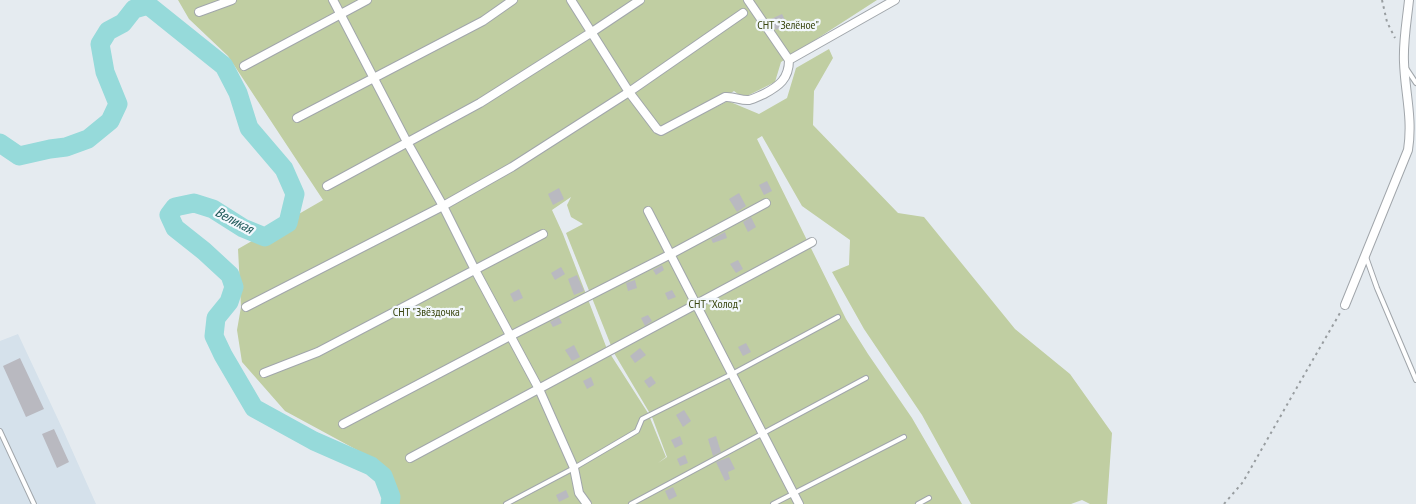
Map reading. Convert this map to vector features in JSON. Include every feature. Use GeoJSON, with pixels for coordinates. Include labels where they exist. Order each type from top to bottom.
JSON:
{"type":"FeatureCollection","features":[{"type":"Feature","properties":{"kind":"street"},"geometry":{"type":"LineString","coordinates":[[199,12],[232,0]]}},
{"type":"Feature","properties":{"kind":"street"},"geometry":{"type":"LineString","coordinates":[[333,0],[539,389],[574,468],[579,492],[587,504]]}},
{"type":"Feature","properties":{"kind":"street"},"geometry":{"type":"LineString","coordinates":[[244,66],[367,0]]}},
{"type":"Feature","properties":{"kind":"street"},"geometry":{"type":"LineString","coordinates":[[297,118],[483,21],[513,0]]}},
{"type":"Feature","properties":{"kind":"street"},"geometry":{"type":"LineString","coordinates":[[571,0],[628,92],[657,129],[661,131],[725,97],[731,96],[742,100],[750,100],[776,88],[786,76],[789,60],[748,0]]}},
{"type":"Feature","properties":{"kind":"street"},"geometry":{"type":"LineString","coordinates":[[327,186],[480,102],[640,0]]}},
{"type":"Feature","properties":{"kind":"street"},"geometry":{"type":"LineString","coordinates":[[789,60],[895,0]]}},
{"type":"Feature","properties":{"kind":"street"},"geometry":{"type":"LineString","coordinates":[[1345,305],[1408,150],[1410,114],[1404,53],[1409,0]]}},
{"type":"Feature","properties":{"kind":"street"},"geometry":{"type":"LineString","coordinates":[[246,307],[443,206],[512,167],[628,92],[743,13]]}},
{"type":"Feature","properties":{"kind":"street"},"geometry":{"type":"LineString","coordinates":[[343,424],[766,203]]}},
{"type":"Feature","properties":{"kind":"street"},"geometry":{"type":"LineString","coordinates":[[648,211],[799,504]]}},
{"type":"Feature","properties":{"kind":"street"},"geometry":{"type":"LineString","coordinates":[[264,373],[318,352],[543,234]]}},
{"type":"Feature","properties":{"kind":"street"},"geometry":{"type":"LineString","coordinates":[[410,458],[812,242]]}},
{"type":"Feature","properties":{"kind":"lane"},"geometry":{"type":"LineString","coordinates":[[1404,64],[1416,83]]}},
{"type":"Feature","properties":{"kind":"lane"},"geometry":{"type":"LineString","coordinates":[[1366,257],[1416,380]]}},
{"type":"Feature","properties":{"kind":"lane"},"geometry":{"type":"LineString","coordinates":[[506,504],[574,468],[637,431],[642,419],[732,374],[838,317]]}},
{"type":"Feature","properties":{"kind":"lane"},"geometry":{"type":"LineString","coordinates":[[631,504],[866,378]]}},
{"type":"Feature","properties":{"kind":"lane"},"geometry":{"type":"LineString","coordinates":[[0,431],[34,504]]}},
{"type":"Feature","properties":{"kind":"lane"},"geometry":{"type":"LineString","coordinates":[[773,504],[904,437]]}},
{"type":"Feature","properties":{"kind":"lane"},"geometry":{"type":"LineString","coordinates":[[918,504],[929,498]]}},
{"type":"Feature","properties":{"kind":"path"},"geometry":{"type":"LineString","coordinates":[[1382,0],[1387,22],[1395,38]]}},
{"type":"Feature","properties":{"kind":"path"},"geometry":{"type":"LineString","coordinates":[[1224,504],[1243,482],[1345,305]]}},
{"type":"Feature","properties":{"kind":"shaded area"},"geometry":{"type":"Polygon","coordinates":[[[18,334],[96,504],[0,504],[0,341],[18,334]]]}},
{"type":"Feature","properties":{"kind":"green space"},"geometry":{"type":"Polygon","coordinates":[[[178,0],[877,0],[781,62],[775,82],[743,98],[734,91],[692,119],[728,101],[759,114],[787,98],[796,68],[829,49],[833,58],[814,91],[813,125],[898,213],[924,217],[1015,329],[1070,374],[1112,433],[1107,504],[1090,504],[1082,500],[1071,504],[971,504],[922,415],[864,329],[832,272],[849,265],[850,240],[802,206],[762,136],[757,139],[846,319],[912,418],[962,504],[394,504],[395,490],[381,463],[285,411],[242,362],[237,330],[241,307],[238,249],[323,200],[228,56],[189,19],[178,0]],[[571,197],[552,210],[607,349],[648,413],[666,457],[658,463],[667,457],[652,417],[614,353],[566,233],[583,224],[571,217],[567,205],[571,197]]]}},
{"type":"Feature","properties":{"kind":"building"},"geometry":{"type":"Polygon","coordinates":[[[782,14],[787,24],[776,30],[769,20],[782,14]]]}},
{"type":"Feature","properties":{"kind":"building"},"geometry":{"type":"Polygon","coordinates":[[[767,181],[772,191],[764,195],[759,185],[767,181]]]}},
{"type":"Feature","properties":{"kind":"building"},"geometry":{"type":"Polygon","coordinates":[[[559,188],[564,199],[553,205],[548,194],[559,188]]]}},
{"type":"Feature","properties":{"kind":"building"},"geometry":{"type":"Polygon","coordinates":[[[739,193],[746,206],[737,212],[729,199],[739,193]]]}},
{"type":"Feature","properties":{"kind":"building"},"geometry":{"type":"Polygon","coordinates":[[[751,217],[756,227],[748,232],[743,222],[751,217]]]}},
{"type":"Feature","properties":{"kind":"building"},"geometry":{"type":"Polygon","coordinates":[[[725,232],[727,238],[713,243],[711,239],[725,232]]]}},
{"type":"Feature","properties":{"kind":"building"},"geometry":{"type":"Polygon","coordinates":[[[738,260],[743,269],[736,273],[730,264],[738,260]]]}},
{"type":"Feature","properties":{"kind":"building"},"geometry":{"type":"Polygon","coordinates":[[[662,265],[664,270],[656,275],[653,270],[662,265]]]}},
{"type":"Feature","properties":{"kind":"building"},"geometry":{"type":"Polygon","coordinates":[[[561,267],[565,274],[555,280],[551,273],[561,267]]]}},
{"type":"Feature","properties":{"kind":"building"},"geometry":{"type":"Polygon","coordinates":[[[577,275],[584,291],[574,295],[568,279],[577,275]]]}},
{"type":"Feature","properties":{"kind":"building"},"geometry":{"type":"Polygon","coordinates":[[[635,280],[637,288],[628,291],[626,283],[635,280]]]}},
{"type":"Feature","properties":{"kind":"building"},"geometry":{"type":"Polygon","coordinates":[[[519,289],[523,298],[514,302],[510,294],[519,289]]]}},
{"type":"Feature","properties":{"kind":"building"},"geometry":{"type":"Polygon","coordinates":[[[672,290],[676,297],[668,300],[665,293],[672,290]]]}},
{"type":"Feature","properties":{"kind":"building"},"geometry":{"type":"Polygon","coordinates":[[[648,315],[652,321],[645,326],[641,318],[648,315]]]}},
{"type":"Feature","properties":{"kind":"building"},"geometry":{"type":"Polygon","coordinates":[[[559,317],[562,323],[553,327],[550,322],[559,317]]]}},
{"type":"Feature","properties":{"kind":"building"},"geometry":{"type":"Polygon","coordinates":[[[746,343],[751,352],[743,356],[738,347],[746,343]]]}},
{"type":"Feature","properties":{"kind":"building"},"geometry":{"type":"Polygon","coordinates":[[[574,345],[580,357],[572,361],[565,350],[574,345]]]}},
{"type":"Feature","properties":{"kind":"building"},"geometry":{"type":"Polygon","coordinates":[[[640,348],[646,355],[635,363],[630,356],[640,348]]]}},
{"type":"Feature","properties":{"kind":"building"},"geometry":{"type":"Polygon","coordinates":[[[20,358],[44,409],[26,417],[3,366],[20,358]]]}},
{"type":"Feature","properties":{"kind":"building"},"geometry":{"type":"Polygon","coordinates":[[[651,376],[656,383],[649,388],[644,381],[651,376]]]}},
{"type":"Feature","properties":{"kind":"building"},"geometry":{"type":"Polygon","coordinates":[[[591,377],[594,385],[587,389],[583,381],[591,377]]]}},
{"type":"Feature","properties":{"kind":"building"},"geometry":{"type":"Polygon","coordinates":[[[684,410],[691,421],[683,427],[676,415],[684,410]]]}},
{"type":"Feature","properties":{"kind":"building"},"geometry":{"type":"Polygon","coordinates":[[[54,429],[69,462],[57,468],[42,434],[54,429]]]}},
{"type":"Feature","properties":{"kind":"building"},"geometry":{"type":"Polygon","coordinates":[[[680,436],[683,444],[675,448],[671,440],[680,436]]]}},
{"type":"Feature","properties":{"kind":"building"},"geometry":{"type":"Polygon","coordinates":[[[716,436],[721,452],[713,456],[708,439],[716,436]]]}},
{"type":"Feature","properties":{"kind":"building"},"geometry":{"type":"Polygon","coordinates":[[[685,455],[688,463],[680,466],[677,459],[685,455]]]}},
{"type":"Feature","properties":{"kind":"building"},"geometry":{"type":"Polygon","coordinates":[[[729,457],[735,469],[728,472],[730,479],[725,481],[716,462],[729,457]]]}},
{"type":"Feature","properties":{"kind":"building"},"geometry":{"type":"Polygon","coordinates":[[[673,487],[677,496],[669,500],[665,491],[673,487]]]}},
{"type":"Feature","properties":{"kind":"building"},"geometry":{"type":"Polygon","coordinates":[[[566,490],[569,497],[559,502],[556,495],[566,490]]]}},
{"type":"Feature","properties":{"kind":"waterway","name":"Великая"},"geometry":{"type":"LineString","coordinates":[[0,143],[19,156],[66,147],[88,139],[110,121],[118,104],[105,72],[100,44],[108,31],[123,23],[134,9],[148,5],[224,66],[238,93],[249,128],[284,169],[295,194],[288,223],[265,237],[243,228],[213,209],[194,203],[175,207],[169,215],[175,228],[230,275],[234,287],[229,302],[216,318],[214,336],[254,408],[314,441],[371,466],[383,476],[391,497],[390,504]]}},
{"type":"Feature","properties":{"kind":"park label","name":"СНТ \"Зелёное\""},"geometry":{"type":"Point","coordinates":[788,26]}},
{"type":"Feature","properties":{"kind":"park label","name":"СНТ \"Холод\""},"geometry":{"type":"Point","coordinates":[715,305]}},
{"type":"Feature","properties":{"kind":"park label","name":"СНТ \"Звёздочка\""},"geometry":{"type":"Point","coordinates":[428,313]}}]}
